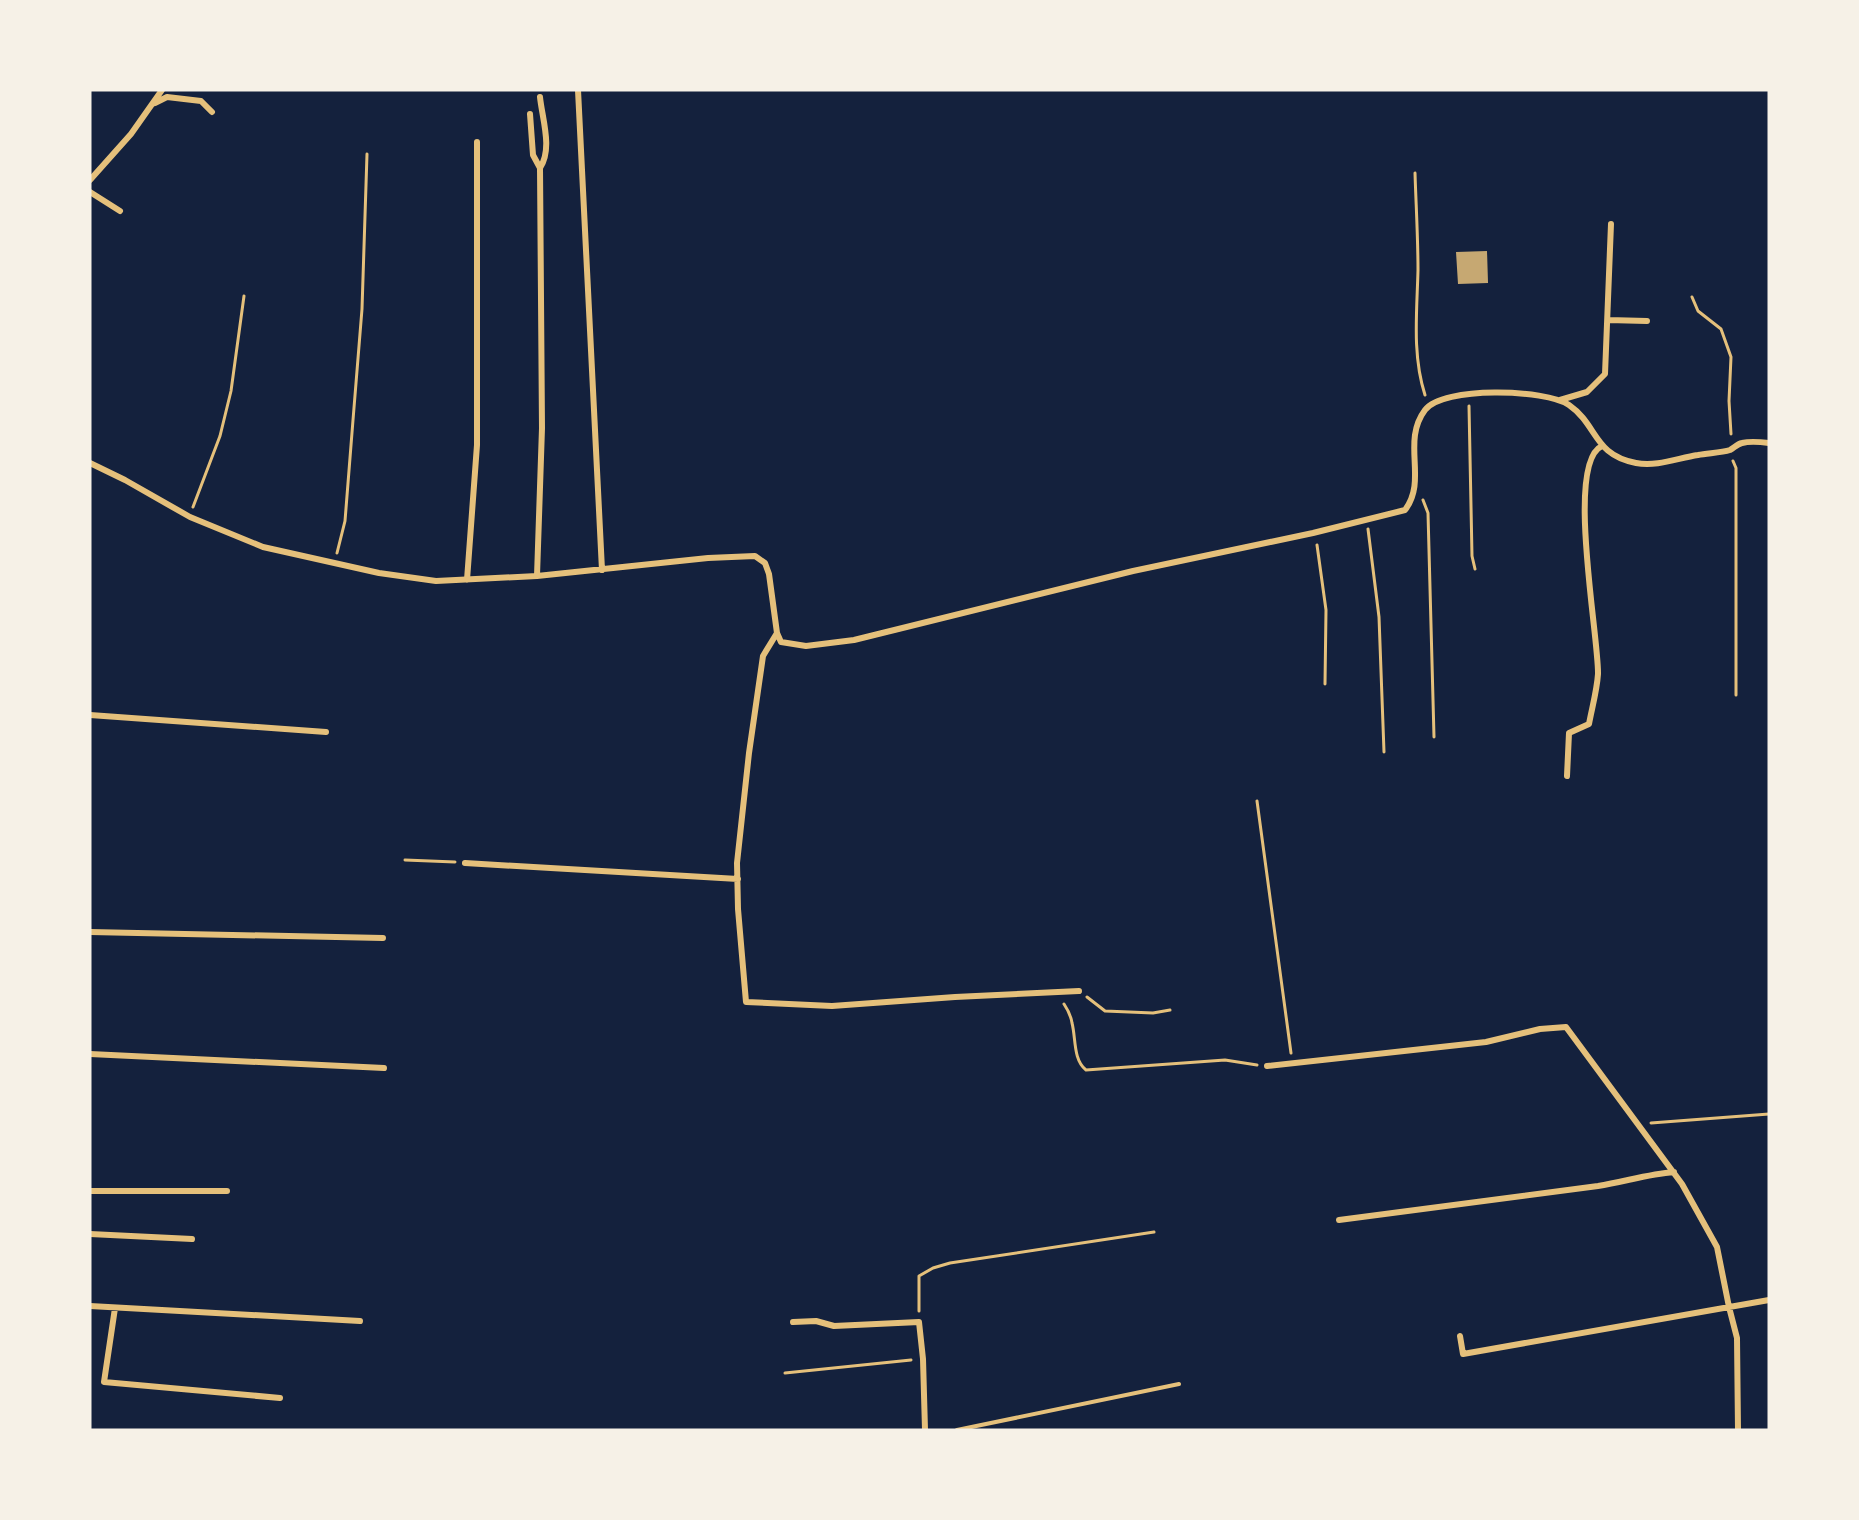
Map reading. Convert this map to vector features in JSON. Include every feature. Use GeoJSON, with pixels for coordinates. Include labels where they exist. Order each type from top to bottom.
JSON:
{"type":"FeatureCollection","features":[{"type":"Feature","properties":{"kind":"street"},"geometry":{"type":"LineString","coordinates":[[90,180],[131,134],[162,90]]}},
{"type":"Feature","properties":{"kind":"street"},"geometry":{"type":"LineString","coordinates":[[578,90],[602,570]]}},
{"type":"Feature","properties":{"kind":"street"},"geometry":{"type":"LineString","coordinates":[[154,103],[167,96],[201,101],[212,112]]}},
{"type":"Feature","properties":{"kind":"street"},"geometry":{"type":"LineString","coordinates":[[540,97],[546,160],[540,168]]}},
{"type":"Feature","properties":{"kind":"street"},"geometry":{"type":"LineString","coordinates":[[530,114],[533,155],[540,168],[542,428],[537,576]]}},
{"type":"Feature","properties":{"kind":"street"},"geometry":{"type":"LineString","coordinates":[[467,580],[477,445],[477,142]]}},
{"type":"Feature","properties":{"kind":"street"},"geometry":{"type":"LineString","coordinates":[[90,192],[120,211]]}},
{"type":"Feature","properties":{"kind":"street"},"geometry":{"type":"LineString","coordinates":[[90,463],[190,517],[263,547],[379,573],[436,581],[537,576],[708,558],[755,556],[765,563],[769,574],[777,633],[781,642],[806,645],[854,640],[1133,571],[1313,533],[1404,510],[1412,500],[1414,489],[1413,437],[1428,407],[1444,398],[1463,395],[1518,394],[1560,400],[1587,392],[1605,374],[1611,224]]}},
{"type":"Feature","properties":{"kind":"street"},"geometry":{"type":"LineString","coordinates":[[1608,320],[1647,321]]}},
{"type":"Feature","properties":{"kind":"street"},"geometry":{"type":"LineString","coordinates":[[1560,400],[1579,414],[1608,453],[1637,463],[1670,462],[1729,450],[1740,443],[1769,443]]}},
{"type":"Feature","properties":{"kind":"street"},"geometry":{"type":"LineString","coordinates":[[1568,776],[1569,733],[1589,724],[1598,674],[1586,554],[1586,509],[1590,460],[1602,446]]}},
{"type":"Feature","properties":{"kind":"street"},"geometry":{"type":"LineString","coordinates":[[777,633],[763,656],[748,753],[738,854],[746,1002],[832,1006],[1079,991]]}},
{"type":"Feature","properties":{"kind":"street"},"geometry":{"type":"LineString","coordinates":[[90,715],[326,732]]}},
{"type":"Feature","properties":{"kind":"street"},"geometry":{"type":"LineString","coordinates":[[465,863],[738,879]]}},
{"type":"Feature","properties":{"kind":"street"},"geometry":{"type":"LineString","coordinates":[[90,932],[383,938]]}},
{"type":"Feature","properties":{"kind":"street"},"geometry":{"type":"LineString","coordinates":[[1267,1066],[1486,1042],[1540,1029],[1566,1027],[1674,1172],[1717,1247],[1737,1338],[1738,1430]]}},
{"type":"Feature","properties":{"kind":"street"},"geometry":{"type":"LineString","coordinates":[[90,1054],[384,1068]]}},
{"type":"Feature","properties":{"kind":"street"},"geometry":{"type":"LineString","coordinates":[[1339,1220],[1598,1186],[1630,1181],[1650,1174],[1674,1172]]}},
{"type":"Feature","properties":{"kind":"street"},"geometry":{"type":"LineString","coordinates":[[90,1191],[227,1191]]}},
{"type":"Feature","properties":{"kind":"street"},"geometry":{"type":"LineString","coordinates":[[90,1234],[192,1239]]}},
{"type":"Feature","properties":{"kind":"street"},"geometry":{"type":"LineString","coordinates":[[1461,1336],[1463,1354],[1769,1300]]}},
{"type":"Feature","properties":{"kind":"street"},"geometry":{"type":"LineString","coordinates":[[90,1306],[360,1321]]}},
{"type":"Feature","properties":{"kind":"street"},"geometry":{"type":"LineString","coordinates":[[115,1308],[104,1382],[280,1398]]}},
{"type":"Feature","properties":{"kind":"street"},"geometry":{"type":"LineString","coordinates":[[793,1322],[816,1321],[834,1326],[919,1322],[923,1359],[925,1430]]}},
{"type":"Feature","properties":{"kind":"lane"},"geometry":{"type":"LineString","coordinates":[[957,1430],[1179,1384]]}},
{"type":"Feature","properties":{"kind":"path"},"geometry":{"type":"LineString","coordinates":[[334,563],[345,521],[362,309],[367,154]]}},
{"type":"Feature","properties":{"kind":"path"},"geometry":{"type":"LineString","coordinates":[[1415,172],[1418,249],[1417,349],[1420,382],[1428,407]]}},
{"type":"Feature","properties":{"kind":"path"},"geometry":{"type":"LineString","coordinates":[[190,517],[220,436],[231,391],[244,296]]}},
{"type":"Feature","properties":{"kind":"path"},"geometry":{"type":"LineString","coordinates":[[1692,297],[1698,311],[1721,329],[1731,357],[1729,400],[1732,427],[1729,450],[1736,468],[1736,695]]}},
{"type":"Feature","properties":{"kind":"path"},"geometry":{"type":"LineString","coordinates":[[1463,395],[1469,399],[1472,556],[1475,569]]}},
{"type":"Feature","properties":{"kind":"path"},"geometry":{"type":"LineString","coordinates":[[1414,489],[1428,513],[1434,737]]}},
{"type":"Feature","properties":{"kind":"path"},"geometry":{"type":"LineString","coordinates":[[1365,519],[1369,534],[1379,617],[1384,752]]}},
{"type":"Feature","properties":{"kind":"path"},"geometry":{"type":"LineString","coordinates":[[1313,533],[1319,552],[1326,610],[1325,684]]}},
{"type":"Feature","properties":{"kind":"path"},"geometry":{"type":"LineString","coordinates":[[1257,801],[1293,1063]]}},
{"type":"Feature","properties":{"kind":"path"},"geometry":{"type":"LineString","coordinates":[[405,860],[465,863]]}},
{"type":"Feature","properties":{"kind":"path"},"geometry":{"type":"LineString","coordinates":[[1079,991],[1105,1011],[1153,1013],[1170,1011]]}},
{"type":"Feature","properties":{"kind":"path"},"geometry":{"type":"LineString","coordinates":[[1057,992],[1072,1021],[1078,1060],[1086,1070],[1225,1060],[1267,1066]]}},
{"type":"Feature","properties":{"kind":"path"},"geometry":{"type":"LineString","coordinates":[[1638,1126],[1656,1122],[1769,1114]]}},
{"type":"Feature","properties":{"kind":"path"},"geometry":{"type":"LineString","coordinates":[[919,1322],[919,1276],[933,1268],[950,1263],[1154,1233]]}},
{"type":"Feature","properties":{"kind":"path"},"geometry":{"type":"LineString","coordinates":[[785,1373],[923,1359]]}},
{"type":"Feature","properties":{"kind":"building"},"geometry":{"type":"Polygon","coordinates":[[[1487,251],[1488,283],[1458,284],[1456,252],[1487,251]]]}}]}
